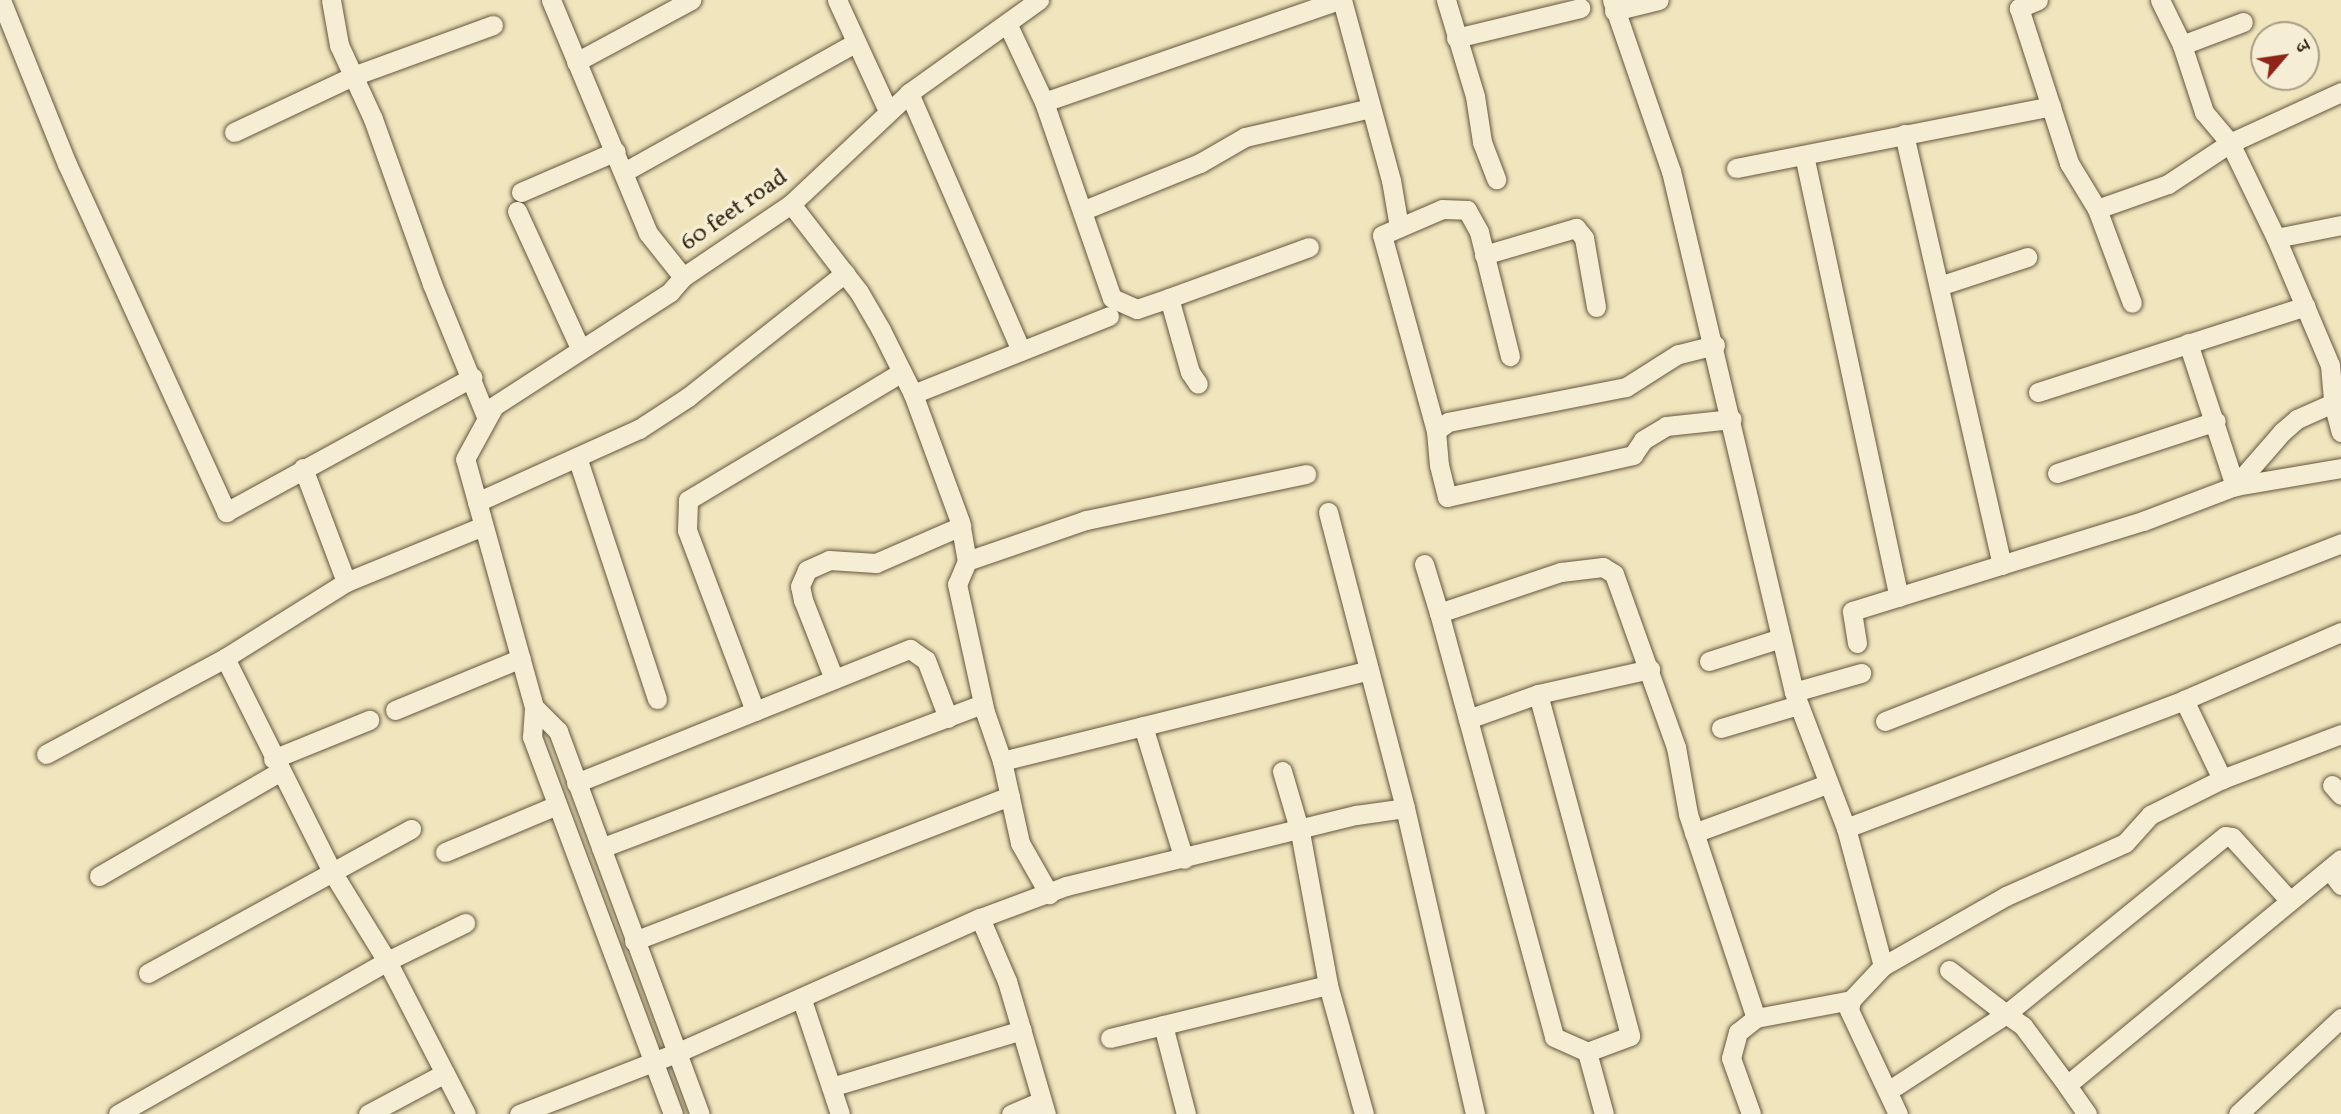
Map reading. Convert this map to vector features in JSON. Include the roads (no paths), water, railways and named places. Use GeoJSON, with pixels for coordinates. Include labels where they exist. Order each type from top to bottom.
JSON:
{"type":"FeatureCollection","features":[{"type":"Feature","properties":{"kind":"street"},"geometry":{"type":"LineString","coordinates":[[1,0],[67,164],[226,512],[473,377]]}},
{"type":"Feature","properties":{"kind":"street"},"geometry":{"type":"LineString","coordinates":[[331,0],[339,45],[373,120],[432,284],[473,377],[486,416]]}},
{"type":"Feature","properties":{"kind":"street"},"geometry":{"type":"LineString","coordinates":[[551,0],[648,233],[683,277]]}},
{"type":"Feature","properties":{"kind":"street"},"geometry":{"type":"LineString","coordinates":[[576,62],[691,0]]}},
{"type":"Feature","properties":{"kind":"street"},"geometry":{"type":"LineString","coordinates":[[837,0],[888,111]]}},
{"type":"Feature","properties":{"kind":"street","name":"60 feet road"},"geometry":{"type":"LineString","coordinates":[[477,502],[465,459],[486,416],[494,406],[670,292],[683,277],[791,204],[829,173],[888,111],[909,93],[1039,0]]}},
{"type":"Feature","properties":{"kind":"street"},"geometry":{"type":"LineString","coordinates":[[1044,102],[1341,0],[1371,108],[1399,227]]}},
{"type":"Feature","properties":{"kind":"street"},"geometry":{"type":"LineString","coordinates":[[1446,0],[1496,179]]}},
{"type":"Feature","properties":{"kind":"street"},"geometry":{"type":"LineString","coordinates":[[1659,0],[1613,6],[1671,171],[1716,345],[1796,699],[1846,828],[1883,967]]}},
{"type":"Feature","properties":{"kind":"street"},"geometry":{"type":"LineString","coordinates":[[2038,0],[2019,8],[2069,163],[2097,209],[2132,303]]}},
{"type":"Feature","properties":{"kind":"street"},"geometry":{"type":"LineString","coordinates":[[2160,0],[2182,45],[2204,112],[2230,143],[2306,306],[2336,363],[2333,403],[2341,432]]}},
{"type":"Feature","properties":{"kind":"street"},"geometry":{"type":"LineString","coordinates":[[1456,38],[1580,8]]}},
{"type":"Feature","properties":{"kind":"street"},"geometry":{"type":"LineString","coordinates":[[2182,45],[2243,22]]}},
{"type":"Feature","properties":{"kind":"street"},"geometry":{"type":"LineString","coordinates":[[1007,23],[1044,102],[1084,210],[1112,298],[1137,309],[1309,247]]}},
{"type":"Feature","properties":{"kind":"street"},"geometry":{"type":"LineString","coordinates":[[234,132],[353,76],[492,25]]}},
{"type":"Feature","properties":{"kind":"street"},"geometry":{"type":"LineString","coordinates":[[624,172],[855,43]]}},
{"type":"Feature","properties":{"kind":"street"},"geometry":{"type":"LineString","coordinates":[[2097,209],[2168,184],[2230,143],[2341,92]]}},
{"type":"Feature","properties":{"kind":"street"},"geometry":{"type":"LineString","coordinates":[[909,93],[1021,351]]}},
{"type":"Feature","properties":{"kind":"street"},"geometry":{"type":"LineString","coordinates":[[1736,168],[2051,106]]}},
{"type":"Feature","properties":{"kind":"street"},"geometry":{"type":"LineString","coordinates":[[1084,210],[1200,163],[1245,137],[1371,108]]}},
{"type":"Feature","properties":{"kind":"street"},"geometry":{"type":"LineString","coordinates":[[1904,134],[2002,565]]}},
{"type":"Feature","properties":{"kind":"street"},"geometry":{"type":"LineString","coordinates":[[580,348],[519,202],[616,151]]}},
{"type":"Feature","properties":{"kind":"street"},"geometry":{"type":"LineString","coordinates":[[1804,155],[1899,597]]}},
{"type":"Feature","properties":{"kind":"street"},"geometry":{"type":"LineString","coordinates":[[791,204],[845,273],[913,394],[961,526],[967,561],[957,584],[983,705],[1002,761],[1020,843],[1049,894]]}},
{"type":"Feature","properties":{"kind":"street"},"geometry":{"type":"LineString","coordinates":[[1510,356],[1473,218],[1456,207],[1382,235],[1436,431],[1447,497],[1633,455],[1643,440],[1666,426],[1732,419]]}},
{"type":"Feature","properties":{"kind":"street"},"geometry":{"type":"LineString","coordinates":[[2276,238],[2341,225]]}},
{"type":"Feature","properties":{"kind":"street"},"geometry":{"type":"LineString","coordinates":[[1484,255],[1576,228],[1584,238],[1596,307]]}},
{"type":"Feature","properties":{"kind":"street"},"geometry":{"type":"LineString","coordinates":[[1939,286],[2027,257]]}},
{"type":"Feature","properties":{"kind":"street"},"geometry":{"type":"LineString","coordinates":[[673,1114],[651,1063],[532,737],[534,707],[477,502],[639,429],[688,397],[845,273]]}},
{"type":"Feature","properties":{"kind":"street"},"geometry":{"type":"LineString","coordinates":[[1169,299],[1189,372],[1198,384]]}},
{"type":"Feature","properties":{"kind":"street"},"geometry":{"type":"LineString","coordinates":[[2038,392],[2306,306]]}},
{"type":"Feature","properties":{"kind":"street"},"geometry":{"type":"LineString","coordinates":[[913,394],[1109,316]]}},
{"type":"Feature","properties":{"kind":"street"},"geometry":{"type":"LineString","coordinates":[[2188,343],[2216,421],[2235,486]]}},
{"type":"Feature","properties":{"kind":"street"},"geometry":{"type":"LineString","coordinates":[[1436,431],[1456,420],[1626,387],[1678,354],[1716,345]]}},
{"type":"Feature","properties":{"kind":"street"},"geometry":{"type":"LineString","coordinates":[[755,711],[688,530],[688,500],[902,372]]}},
{"type":"Feature","properties":{"kind":"street"},"geometry":{"type":"LineString","coordinates":[[2235,486],[2282,432],[2297,419],[2333,403]]}},
{"type":"Feature","properties":{"kind":"street"},"geometry":{"type":"LineString","coordinates":[[2057,473],[2216,421]]}},
{"type":"Feature","properties":{"kind":"street"},"geometry":{"type":"LineString","coordinates":[[577,457],[657,699]]}},
{"type":"Feature","properties":{"kind":"street"},"geometry":{"type":"LineString","coordinates":[[303,468],[346,582]]}},
{"type":"Feature","properties":{"kind":"street"},"geometry":{"type":"LineString","coordinates":[[1857,643],[1852,611],[2002,565],[2235,486],[2341,468]]}},
{"type":"Feature","properties":{"kind":"street"},"geometry":{"type":"LineString","coordinates":[[967,561],[1086,520],[1306,474]]}},
{"type":"Feature","properties":{"kind":"street"},"geometry":{"type":"LineString","coordinates":[[1328,512],[1405,808],[1475,1114]]}},
{"type":"Feature","properties":{"kind":"street"},"geometry":{"type":"LineString","coordinates":[[46,754],[225,658],[346,582],[484,526]]}},
{"type":"Feature","properties":{"kind":"street"},"geometry":{"type":"LineString","coordinates":[[834,678],[803,600],[800,586],[807,570],[829,559],[876,563],[961,526]]}},
{"type":"Feature","properties":{"kind":"street"},"geometry":{"type":"LineString","coordinates":[[1885,721],[2341,543]]}},
{"type":"Feature","properties":{"kind":"street"},"geometry":{"type":"LineString","coordinates":[[1424,564],[1491,800],[1502,860],[1554,1037],[1587,1052],[1630,1035],[1538,694]]}},
{"type":"Feature","properties":{"kind":"street"},"geometry":{"type":"LineString","coordinates":[[1439,612],[1561,572],[1603,567],[1614,574],[1623,592],[1676,747],[1694,833],[1756,1018]]}},
{"type":"Feature","properties":{"kind":"street"},"geometry":{"type":"LineString","coordinates":[[1846,828],[2184,700],[2341,632]]}},
{"type":"Feature","properties":{"kind":"street"},"geometry":{"type":"LineString","coordinates":[[1709,661],[1781,638]]}},
{"type":"Feature","properties":{"kind":"street"},"geometry":{"type":"LineString","coordinates":[[576,783],[910,649],[926,660],[948,718]]}},
{"type":"Feature","properties":{"kind":"street"},"geometry":{"type":"LineString","coordinates":[[225,658],[331,870],[387,961],[466,1114]]}},
{"type":"Feature","properties":{"kind":"street"},"geometry":{"type":"LineString","coordinates":[[395,710],[521,658]]}},
{"type":"Feature","properties":{"kind":"street"},"geometry":{"type":"LineString","coordinates":[[1002,761],[1369,670]]}},
{"type":"Feature","properties":{"kind":"street"},"geometry":{"type":"LineString","coordinates":[[1468,719],[1538,694],[1650,670]]}},
{"type":"Feature","properties":{"kind":"street"},"geometry":{"type":"LineString","coordinates":[[1721,728],[1861,673]]}},
{"type":"Feature","properties":{"kind":"street"},"geometry":{"type":"LineString","coordinates":[[2184,700],[2222,779]]}},
{"type":"Feature","properties":{"kind":"street"},"geometry":{"type":"LineString","coordinates":[[601,848],[983,705]]}},
{"type":"Feature","properties":{"kind":"street"},"geometry":{"type":"LineString","coordinates":[[534,707],[558,732],[674,1055],[700,1114]]}},
{"type":"Feature","properties":{"kind":"street"},"geometry":{"type":"LineString","coordinates":[[99,876],[277,765],[369,720]]}},
{"type":"Feature","properties":{"kind":"street"},"geometry":{"type":"LineString","coordinates":[[1143,726],[1184,859]]}},
{"type":"Feature","properties":{"kind":"street"},"geometry":{"type":"LineString","coordinates":[[1898,1114],[1849,1010],[1851,1000],[1883,967],[2006,895],[2125,843],[2150,815],[2222,779],[2341,734]]}},
{"type":"Feature","properties":{"kind":"street"},"geometry":{"type":"LineString","coordinates":[[1282,771],[1300,832],[1328,985],[1364,1114]]}},
{"type":"Feature","properties":{"kind":"street"},"geometry":{"type":"LineString","coordinates":[[1694,833],[1828,784]]}},
{"type":"Feature","properties":{"kind":"street"},"geometry":{"type":"LineString","coordinates":[[634,941],[1010,796]]}},
{"type":"Feature","properties":{"kind":"street"},"geometry":{"type":"LineString","coordinates":[[445,852],[557,805]]}},
{"type":"Feature","properties":{"kind":"street"},"geometry":{"type":"LineString","coordinates":[[519,1114],[674,1055],[803,1000],[980,918],[1049,894],[1300,832],[1356,815],[1405,808]]}},
{"type":"Feature","properties":{"kind":"street"},"geometry":{"type":"LineString","coordinates":[[148,973],[331,870],[411,829]]}},
{"type":"Feature","properties":{"kind":"street"},"geometry":{"type":"LineString","coordinates":[[1888,1091],[2006,1014],[2225,836],[2232,837],[2290,901]]}},
{"type":"Feature","properties":{"kind":"street"},"geometry":{"type":"LineString","coordinates":[[2067,1085],[2335,864],[2341,885]]}},
{"type":"Feature","properties":{"kind":"street"},"geometry":{"type":"LineString","coordinates":[[980,918],[1021,1030],[1043,1108],[1011,1114]]}},
{"type":"Feature","properties":{"kind":"street"},"geometry":{"type":"LineString","coordinates":[[118,1114],[387,961],[465,923]]}},
{"type":"Feature","properties":{"kind":"street"},"geometry":{"type":"LineString","coordinates":[[1948,970],[2023,1026],[2087,1114]]}},
{"type":"Feature","properties":{"kind":"street"},"geometry":{"type":"LineString","coordinates":[[1110,1038],[1328,985]]}},
{"type":"Feature","properties":{"kind":"street"},"geometry":{"type":"LineString","coordinates":[[803,1000],[839,1114]]}},
{"type":"Feature","properties":{"kind":"street"},"geometry":{"type":"LineString","coordinates":[[1751,1114],[1731,1058],[1738,1031],[1756,1018],[1851,1000]]}},
{"type":"Feature","properties":{"kind":"street"},"geometry":{"type":"LineString","coordinates":[[2238,1114],[2341,1018]]}},
{"type":"Feature","properties":{"kind":"street"},"geometry":{"type":"LineString","coordinates":[[1163,1025],[1186,1114]]}},
{"type":"Feature","properties":{"kind":"street"},"geometry":{"type":"LineString","coordinates":[[831,1087],[1021,1030]]}},
{"type":"Feature","properties":{"kind":"street"},"geometry":{"type":"LineString","coordinates":[[1587,1052],[1604,1114]]}},
{"type":"Feature","properties":{"kind":"street"},"geometry":{"type":"LineString","coordinates":[[368,1114],[445,1073]]}}]}
